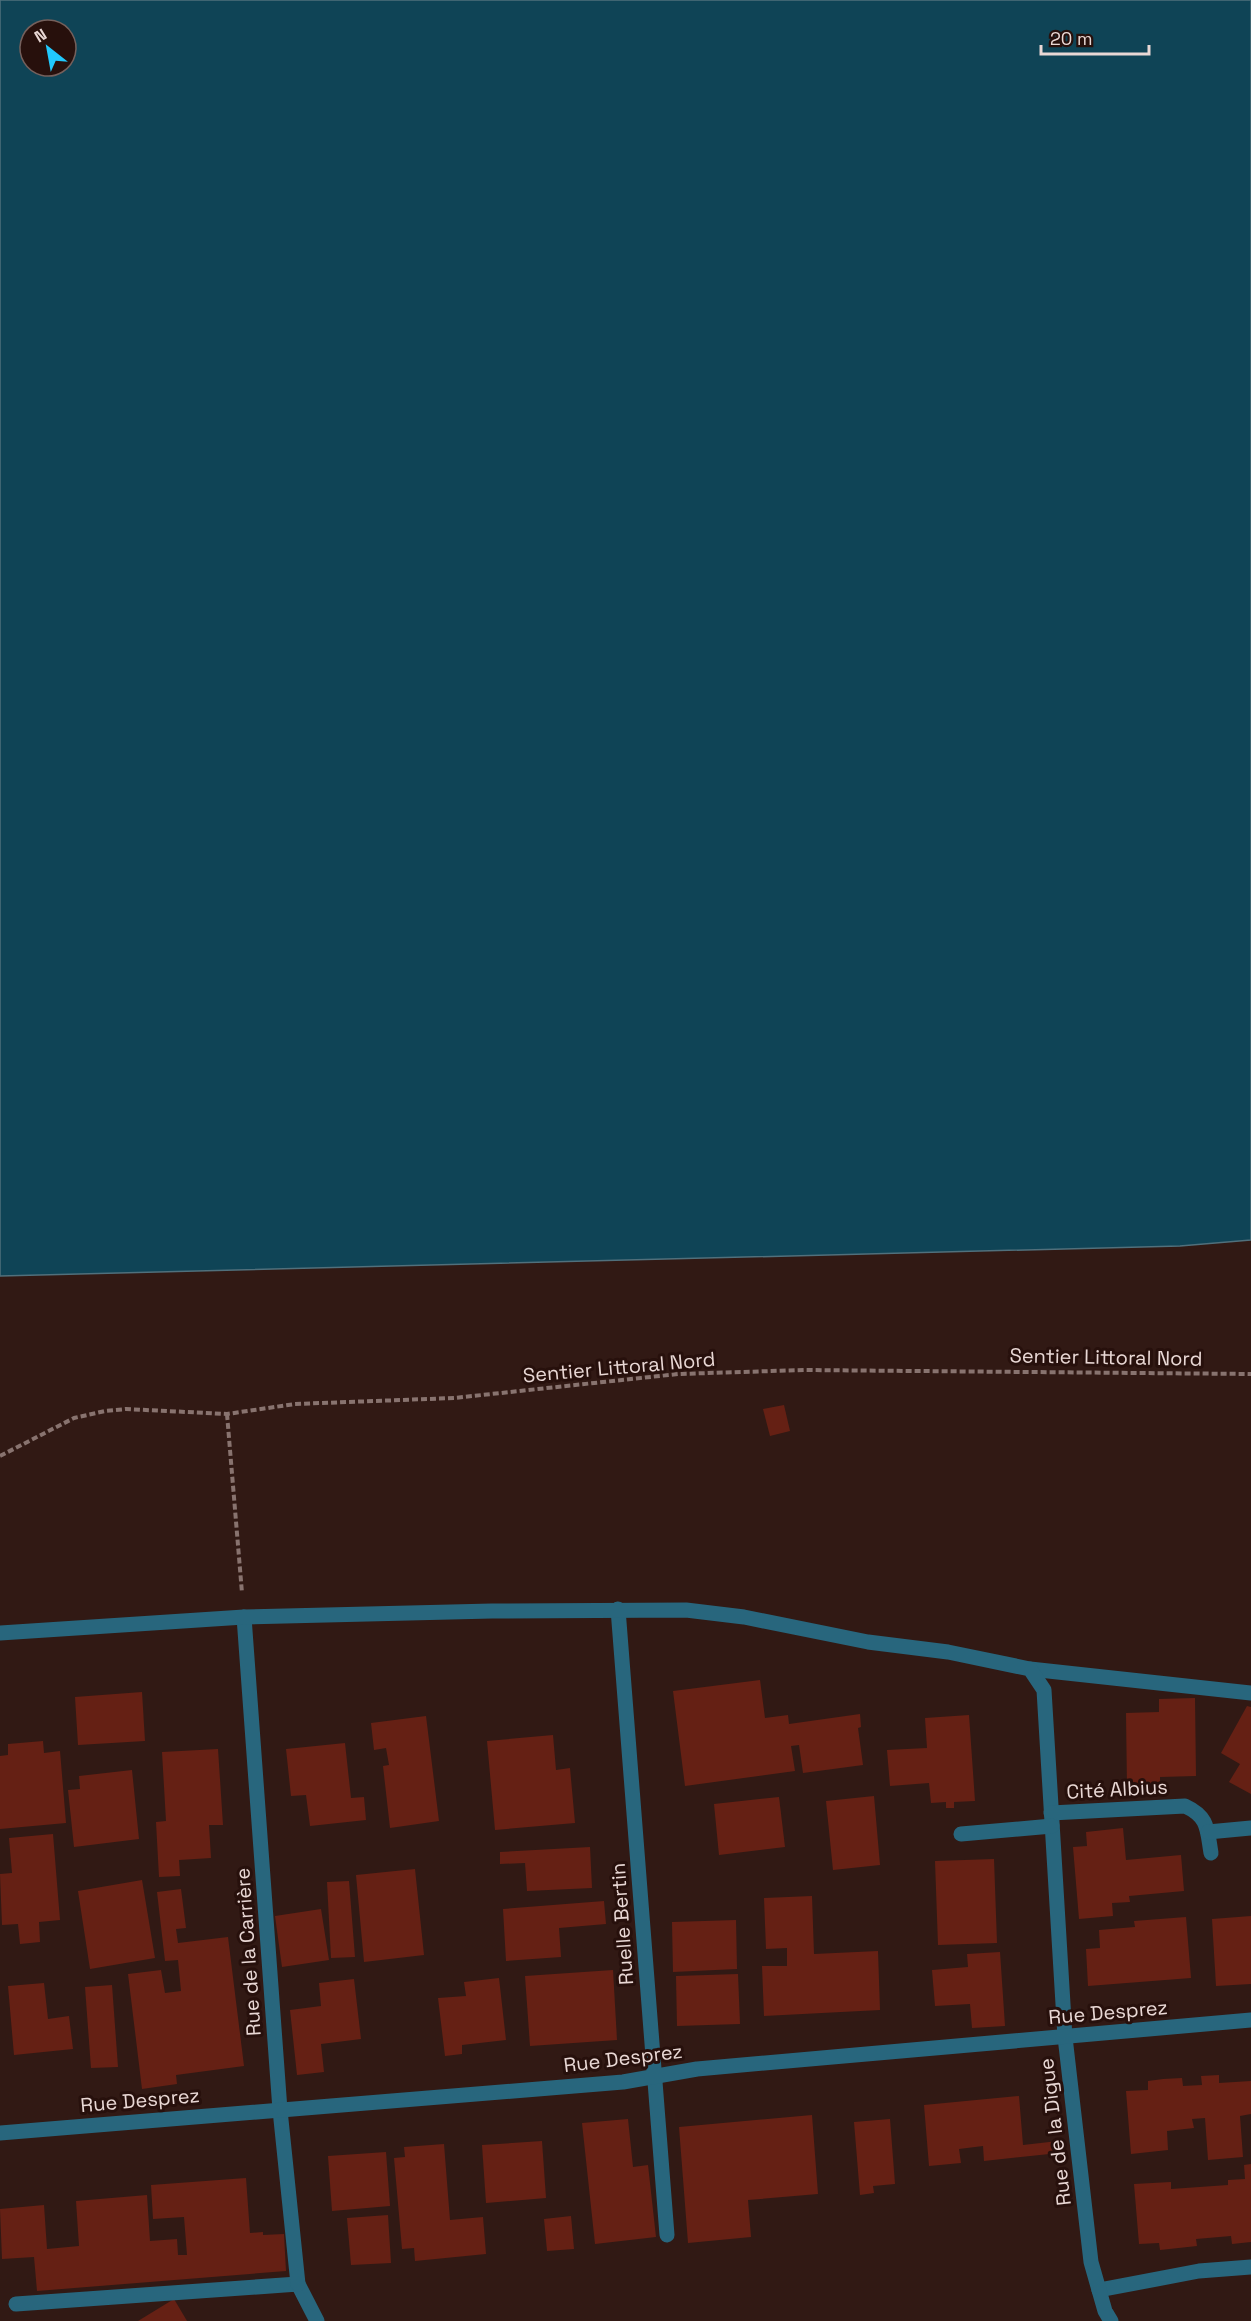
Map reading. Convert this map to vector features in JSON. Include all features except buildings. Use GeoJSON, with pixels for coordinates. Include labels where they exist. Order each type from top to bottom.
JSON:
{"type":"FeatureCollection","features":[{"type":"Feature","properties":{"kind":"street"},"geometry":{"type":"LineString","coordinates":[[0,1633],[244,1617],[618,1609],[686,1610],[744,1617],[868,1642],[948,1652],[1057,1673],[1251,1693]]}},
{"type":"Feature","properties":{"kind":"street","name":"Ruelle Bertin"},"geometry":{"type":"LineString","coordinates":[[618,1609],[667,2235]]}},
{"type":"Feature","properties":{"kind":"street","name":"Rue de la Carrière"},"geometry":{"type":"LineString","coordinates":[[244,1617],[280,2110],[298,2284]]}},
{"type":"Feature","properties":{"kind":"street"},"geometry":{"type":"LineString","coordinates":[[1030,1669],[1044,1690],[1057,1673]]}},
{"type":"Feature","properties":{"kind":"street","name":"Rue de la Digue"},"geometry":{"type":"LineString","coordinates":[[1044,1690],[1065,2037],[1091,2262],[1105,2311],[1111,2321]]}},
{"type":"Feature","properties":{"kind":"street","name":"Cité Albius"},"geometry":{"type":"LineString","coordinates":[[1051,1820],[1185,1806],[1197,1812],[1206,1822],[1212,1853]]}},
{"type":"Feature","properties":{"kind":"street"},"geometry":{"type":"LineString","coordinates":[[961,1834],[1051,1820]]}},
{"type":"Feature","properties":{"kind":"street"},"geometry":{"type":"LineString","coordinates":[[1208,1832],[1251,1828]]}},
{"type":"Feature","properties":{"kind":"street","name":"Rue Desprez"},"geometry":{"type":"LineString","coordinates":[[0,2133],[655,2078],[697,2069],[1251,2020]]}},
{"type":"Feature","properties":{"kind":"street"},"geometry":{"type":"LineString","coordinates":[[1099,2290],[1199,2271],[1251,2267]]}},
{"type":"Feature","properties":{"kind":"street"},"geometry":{"type":"LineString","coordinates":[[16,2304],[298,2284],[316,2321]]}},
{"type":"Feature","properties":{"kind":"path","name":"Sentier Littoral Nord"},"geometry":{"type":"LineString","coordinates":[[0,1456],[74,1418],[126,1409],[227,1414],[295,1404],[454,1398],[678,1374],[815,1370],[1251,1374]]}},
{"type":"Feature","properties":{"kind":"path"},"geometry":{"type":"LineString","coordinates":[[227,1414],[244,1617]]}},
{"type":"Feature","properties":{"kind":"water"},"geometry":{"type":"Polygon","coordinates":[[[0,0],[1251,0],[1251,1240],[1180,1246],[0,1276],[0,0]]]}}]}
